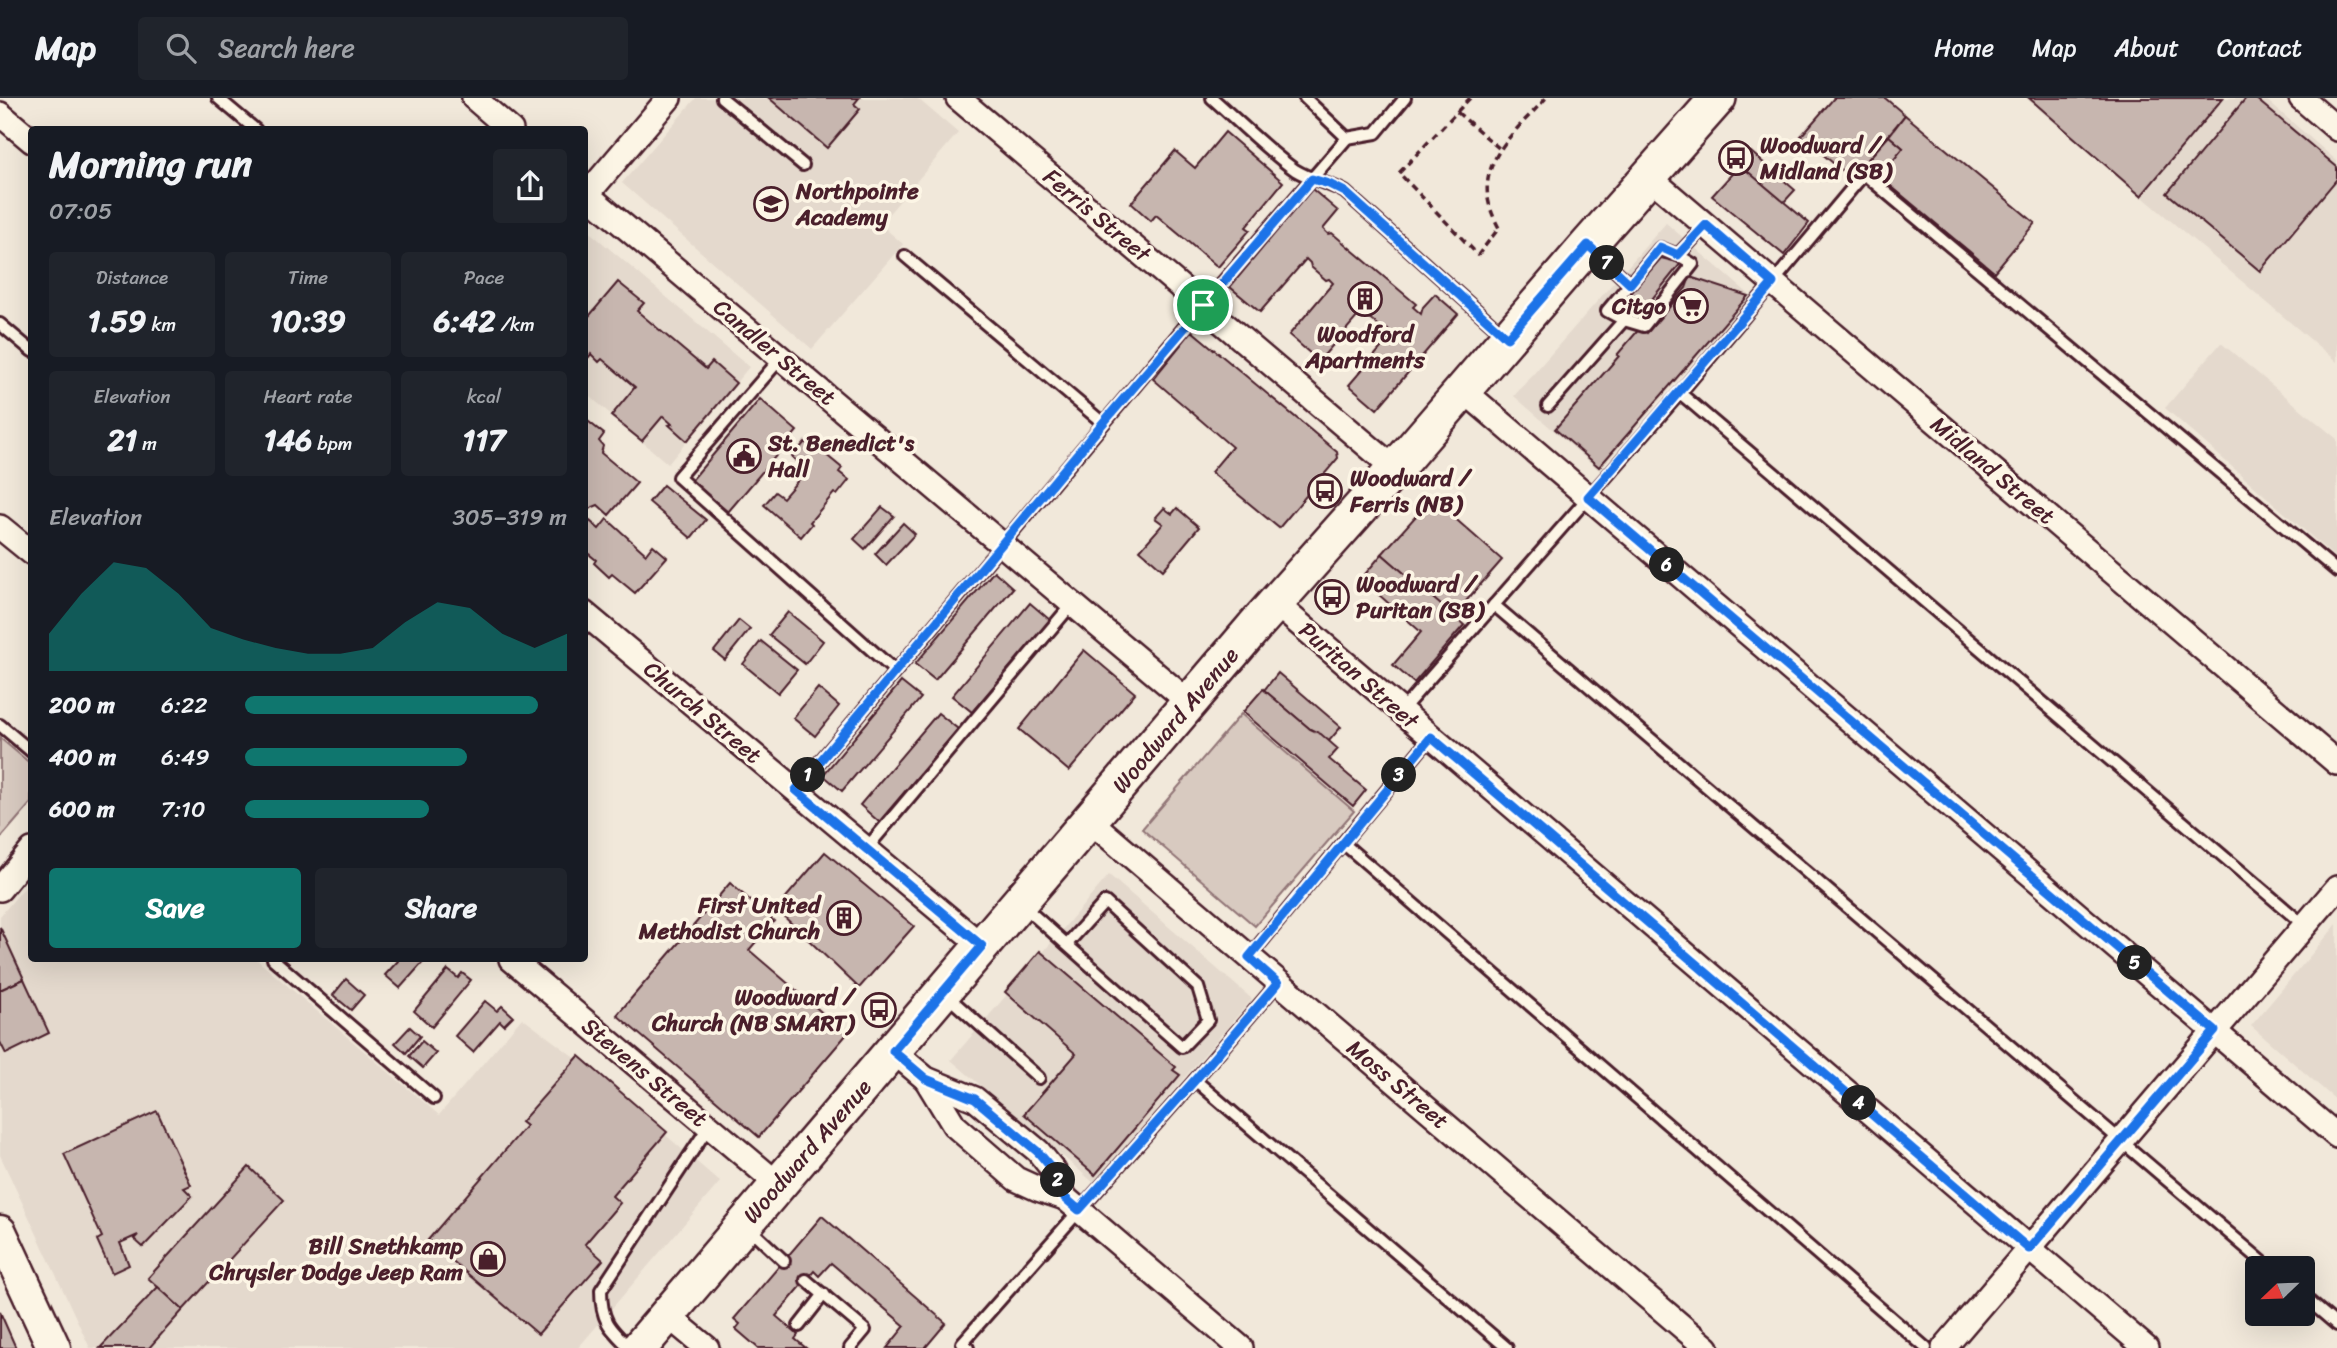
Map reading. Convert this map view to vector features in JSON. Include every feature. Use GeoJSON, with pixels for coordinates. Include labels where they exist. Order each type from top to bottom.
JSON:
{"type":"FeatureCollection","features":[{"type":"Feature","properties":{"kind":"main road","name":"Woodward Avenue"},"geometry":{"type":"LineString","coordinates":[[639,1348],[1275,603],[1718,98]]}},
{"type":"Feature","properties":{"kind":"main road"},"geometry":{"type":"LineString","coordinates":[[0,1233],[54,1348]]}},
{"type":"Feature","properties":{"kind":"street"},"geometry":{"type":"LineString","coordinates":[[474,98],[506,126]]}},
{"type":"Feature","properties":{"kind":"street"},"geometry":{"type":"LineString","coordinates":[[588,192],[669,98]]}},
{"type":"Feature","properties":{"kind":"street","name":"Ferris Street"},"geometry":{"type":"LineString","coordinates":[[958,98],[1395,468]]}},
{"type":"Feature","properties":{"kind":"street"},"geometry":{"type":"LineString","coordinates":[[2301,98],[2337,129]]}},
{"type":"Feature","properties":{"kind":"street"},"geometry":{"type":"LineString","coordinates":[[0,114],[28,138]]}},
{"type":"Feature","properties":{"kind":"street","name":"Midland Street"},"geometry":{"type":"LineString","coordinates":[[1649,177],[2337,763]]}},
{"type":"Feature","properties":{"kind":"street","name":"Candler Street"},"geometry":{"type":"LineString","coordinates":[[588,197],[1189,703]]}},
{"type":"Feature","properties":{"kind":"street"},"geometry":{"type":"LineString","coordinates":[[1462,390],[2337,1136]]}},
{"type":"Feature","properties":{"kind":"street"},"geometry":{"type":"LineString","coordinates":[[0,527],[28,550]]}},
{"type":"Feature","properties":{"kind":"street","name":"Puritan Street"},"geometry":{"type":"LineString","coordinates":[[1275,603],[2146,1348]]}},
{"type":"Feature","properties":{"kind":"street","name":"Church Street"},"geometry":{"type":"LineString","coordinates":[[588,616],[982,946]]}},
{"type":"Feature","properties":{"kind":"street","name":"Moss Street"},"geometry":{"type":"LineString","coordinates":[[1089,820],[1707,1348]]}},
{"type":"Feature","properties":{"kind":"street"},"geometry":{"type":"LineString","coordinates":[[0,889],[28,855]]}},
{"type":"Feature","properties":{"kind":"street"},"geometry":{"type":"LineString","coordinates":[[1944,1348],[2337,888]]}},
{"type":"Feature","properties":{"kind":"street","name":"Stevens Street"},"geometry":{"type":"LineString","coordinates":[[515,962],[779,1185]]}},
{"type":"Feature","properties":{"kind":"street"},"geometry":{"type":"LineString","coordinates":[[893,1051],[926,1079],[975,1099],[1027,1143],[1054,1171],[1072,1204]]}},
{"type":"Feature","properties":{"kind":"street"},"geometry":{"type":"LineString","coordinates":[[926,1079],[954,1125],[1016,1179],[1072,1204],[1241,1348]]}},
{"type":"Feature","properties":{"kind":"street"},"geometry":{"type":"LineString","coordinates":[[667,1315],[706,1348]]}},
{"type":"Feature","properties":{"kind":"lane"},"geometry":{"type":"LineString","coordinates":[[218,98],[251,126]]}},
{"type":"Feature","properties":{"kind":"lane"},"geometry":{"type":"LineString","coordinates":[[722,98],[803,165]]}},
{"type":"Feature","properties":{"kind":"lane"},"geometry":{"type":"LineString","coordinates":[[1212,98],[1294,169],[1345,192],[1507,338]]}},
{"type":"Feature","properties":{"kind":"lane"},"geometry":{"type":"LineString","coordinates":[[1304,98],[1347,138]]}},
{"type":"Feature","properties":{"kind":"lane"},"geometry":{"type":"LineString","coordinates":[[796,790],[1103,423],[1347,138],[1376,132],[1405,98]]}},
{"type":"Feature","properties":{"kind":"lane"},"geometry":{"type":"LineString","coordinates":[[1401,711],[1680,393],[1864,174],[2337,571]]}},
{"type":"Feature","properties":{"kind":"lane"},"geometry":{"type":"LineString","coordinates":[[1678,255],[1706,225]]}},
{"type":"Feature","properties":{"kind":"lane"},"geometry":{"type":"LineString","coordinates":[[1588,245],[1626,291]]}},
{"type":"Feature","properties":{"kind":"lane"},"geometry":{"type":"LineString","coordinates":[[1660,247],[1678,255],[1693,264],[1670,284],[1655,304],[1644,326],[1607,311],[1642,274],[1660,247]]}},
{"type":"Feature","properties":{"kind":"lane"},"geometry":{"type":"LineString","coordinates":[[905,256],[1103,423]]}},
{"type":"Feature","properties":{"kind":"lane"},"geometry":{"type":"LineString","coordinates":[[1548,406],[1624,320]]}},
{"type":"Feature","properties":{"kind":"lane"},"geometry":{"type":"LineString","coordinates":[[0,324],[28,348]]}},
{"type":"Feature","properties":{"kind":"lane"},"geometry":{"type":"LineString","coordinates":[[781,358],[678,477],[895,671]]}},
{"type":"Feature","properties":{"kind":"lane"},"geometry":{"type":"LineString","coordinates":[[1680,393],[2305,926]]}},
{"type":"Feature","properties":{"kind":"lane"},"geometry":{"type":"LineString","coordinates":[[866,849],[1072,604]]}},
{"type":"Feature","properties":{"kind":"lane"},"geometry":{"type":"LineString","coordinates":[[1494,605],[2256,1256]]}},
{"type":"Feature","properties":{"kind":"lane"},"geometry":{"type":"LineString","coordinates":[[0,725],[28,749]]}},
{"type":"Feature","properties":{"kind":"lane"},"geometry":{"type":"LineString","coordinates":[[1249,957],[1431,737]]}},
{"type":"Feature","properties":{"kind":"lane"},"geometry":{"type":"LineString","coordinates":[[1343,843],[1926,1348]]}},
{"type":"Feature","properties":{"kind":"lane"},"geometry":{"type":"LineString","coordinates":[[1019,903],[1182,1047],[1208,1020],[1198,987],[1105,902],[1067,944]]}},
{"type":"Feature","properties":{"kind":"lane"},"geometry":{"type":"LineString","coordinates":[[276,962],[434,1098]]}},
{"type":"Feature","properties":{"kind":"lane"},"geometry":{"type":"LineString","coordinates":[[962,1346],[1072,1204],[1195,1080],[1278,983]]}},
{"type":"Feature","properties":{"kind":"lane"},"geometry":{"type":"LineString","coordinates":[[943,992],[1040,1078]]}},
{"type":"Feature","properties":{"kind":"lane"},"geometry":{"type":"LineString","coordinates":[[1195,1080],[1507,1348]]}},
{"type":"Feature","properties":{"kind":"lane"},"geometry":{"type":"LineString","coordinates":[[630,1348],[608,1326],[601,1308],[601,1290],[709,1126]]}},
{"type":"Feature","properties":{"kind":"lane"},"geometry":{"type":"LineString","coordinates":[[745,1224],[784,1261]]}},
{"type":"Feature","properties":{"kind":"lane"},"geometry":{"type":"LineString","coordinates":[[807,1280],[865,1330],[850,1348]]}},
{"type":"Feature","properties":{"kind":"lane"},"geometry":{"type":"LineString","coordinates":[[799,1326],[824,1294]]}},
{"type":"Feature","properties":{"kind":"lane"},"geometry":{"type":"LineString","coordinates":[[2315,1306],[2337,1325]]}},
{"type":"Feature","properties":{"kind":"path"},"geometry":{"type":"LineString","coordinates":[[1470,98],[1399,173],[1478,255],[1499,228],[1488,202],[1487,174],[1501,149],[1546,98]]}},
{"type":"Feature","properties":{"kind":"path"},"geometry":{"type":"LineString","coordinates":[[1457,112],[1501,149]]}},
{"type":"Feature","properties":{"kind":"shaded area","name":"Northpointe Academy"},"geometry":{"type":"Polygon","coordinates":[[[696,98],[917,98],[958,133],[880,224],[903,244],[812,349],[622,183],[696,98]]]}},
{"type":"Feature","properties":{"kind":"shaded area"},"geometry":{"type":"Polygon","coordinates":[[[2026,98],[2264,98],[2337,161],[2337,362],[2026,98]]]}},
{"type":"Feature","properties":{"kind":"shaded area"},"geometry":{"type":"Polygon","coordinates":[[[1666,223],[1751,296],[1599,470],[1514,396],[1666,223]]]}},
{"type":"Feature","properties":{"kind":"shaded area"},"geometry":{"type":"Polygon","coordinates":[[[588,231],[749,367],[668,464],[588,395],[588,231]]]}},
{"type":"Feature","properties":{"kind":"shaded area"},"geometry":{"type":"Polygon","coordinates":[[[2221,343],[2337,439],[2337,559],[2165,408],[2221,343]]]}},
{"type":"Feature","properties":{"kind":"shaded area"},"geometry":{"type":"Polygon","coordinates":[[[1241,714],[1354,811],[1255,926],[1142,829],[1241,714]]]}},
{"type":"Feature","properties":{"kind":"shaded area"},"geometry":{"type":"Polygon","coordinates":[[[0,738],[28,762],[28,806],[0,839],[0,738]]]}},
{"type":"Feature","properties":{"kind":"shaded area"},"geometry":{"type":"Polygon","coordinates":[[[1109,875],[1252,999],[1094,1183],[951,1060],[1109,875]]]}},
{"type":"Feature","properties":{"kind":"shaded area"},"geometry":{"type":"Polygon","coordinates":[[[28,883],[28,962],[260,962],[439,1115],[522,1018],[581,1062],[720,1182],[578,1348],[90,1348],[0,1155],[0,916],[28,883]]]}},
{"type":"Feature","properties":{"kind":"shaded area"},"geometry":{"type":"Polygon","coordinates":[[[2337,924],[2337,1101],[2251,1026],[2337,924]]]}},
{"type":"Feature","properties":{"kind":"building"},"geometry":{"type":"Polygon","coordinates":[[[769,98],[859,98],[854,104],[860,109],[827,148],[769,98]]]}},
{"type":"Feature","properties":{"kind":"building"},"geometry":{"type":"Polygon","coordinates":[[[1834,98],[1885,98],[1905,115],[1852,179],[1801,136],[1834,98]]]}},
{"type":"Feature","properties":{"kind":"building"},"geometry":{"type":"Polygon","coordinates":[[[2029,98],[2223,98],[2141,196],[2029,98]]]}},
{"type":"Feature","properties":{"kind":"building"},"geometry":{"type":"Polygon","coordinates":[[[2246,98],[2255,98],[2337,167],[2337,179],[2260,271],[2167,193],[2246,98]]]}},
{"type":"Feature","properties":{"kind":"building"},"geometry":{"type":"Polygon","coordinates":[[[1905,115],[2035,223],[1994,272],[1880,177],[1903,148],[1889,136],[1905,115]]]}},
{"type":"Feature","properties":{"kind":"building"},"geometry":{"type":"Polygon","coordinates":[[[1225,132],[1283,182],[1246,227],[1250,230],[1218,267],[1156,215],[1151,221],[1131,203],[1175,151],[1195,168],[1225,132]]]}},
{"type":"Feature","properties":{"kind":"building"},"geometry":{"type":"Polygon","coordinates":[[[1889,136],[1903,148],[1880,177],[1864,164],[1889,136]]]}},
{"type":"Feature","properties":{"kind":"building"},"geometry":{"type":"Polygon","coordinates":[[[1751,152],[1795,190],[1783,203],[1740,165],[1751,152]]]}},
{"type":"Feature","properties":{"kind":"building"},"geometry":{"type":"Polygon","coordinates":[[[1740,165],[1809,223],[1784,255],[1712,196],[1740,165]]]}},
{"type":"Feature","properties":{"kind":"building","name":"Woodford Apartments"},"geometry":{"type":"Polygon","coordinates":[[[1312,189],[1338,211],[1323,229],[1328,234],[1332,233],[1416,304],[1413,307],[1421,314],[1423,307],[1435,294],[1458,314],[1377,409],[1349,385],[1393,334],[1368,317],[1368,312],[1364,309],[1319,361],[1289,335],[1333,283],[1311,267],[1306,259],[1260,312],[1230,287],[1312,189]]]}},
{"type":"Feature","properties":{"kind":"building"},"geometry":{"type":"Polygon","coordinates":[[[1661,258],[1681,263],[1640,314],[1616,309],[1661,258]]]}},
{"type":"Feature","properties":{"kind":"building"},"geometry":{"type":"Polygon","coordinates":[[[1690,277],[1748,296],[1599,467],[1555,429],[1641,327],[1647,333],[1686,288],[1690,277]]]}},
{"type":"Feature","properties":{"kind":"building"},"geometry":{"type":"Polygon","coordinates":[[[618,282],[644,303],[637,311],[706,369],[712,362],[736,383],[687,441],[663,416],[642,441],[611,416],[635,387],[602,359],[599,362],[591,354],[588,356],[588,317],[618,282]]]}},
{"type":"Feature","properties":{"kind":"building"},"geometry":{"type":"Polygon","coordinates":[[[1192,331],[1337,452],[1338,458],[1279,528],[1211,472],[1232,447],[1153,379],[1192,331]]]}},
{"type":"Feature","properties":{"kind":"building","name":"St. Benedict's Hall"},"geometry":{"type":"Polygon","coordinates":[[[760,399],[797,431],[728,512],[691,481],[760,399]]]}},
{"type":"Feature","properties":{"kind":"building"},"geometry":{"type":"Polygon","coordinates":[[[588,421],[604,434],[599,441],[603,446],[601,453],[637,483],[609,515],[598,505],[588,509],[588,421]]]}},
{"type":"Feature","properties":{"kind":"building"},"geometry":{"type":"Polygon","coordinates":[[[805,442],[817,452],[819,449],[842,468],[839,472],[849,480],[837,495],[834,493],[801,537],[764,505],[775,492],[783,498],[807,470],[792,457],[805,442]]]}},
{"type":"Feature","properties":{"kind":"building"},"geometry":{"type":"Polygon","coordinates":[[[663,485],[706,520],[691,538],[649,502],[663,485]]]}},
{"type":"Feature","properties":{"kind":"building"},"geometry":{"type":"Polygon","coordinates":[[[1432,498],[1502,560],[1453,616],[1382,554],[1432,498]]]}},
{"type":"Feature","properties":{"kind":"building"},"geometry":{"type":"Polygon","coordinates":[[[882,507],[894,516],[865,549],[854,539],[882,507]]]}},
{"type":"Feature","properties":{"kind":"building"},"geometry":{"type":"Polygon","coordinates":[[[1164,508],[1172,514],[1177,508],[1199,527],[1163,570],[1140,550],[1163,524],[1155,518],[1164,508]]]}},
{"type":"Feature","properties":{"kind":"building"},"geometry":{"type":"Polygon","coordinates":[[[607,519],[646,554],[653,545],[667,557],[635,593],[612,574],[609,577],[588,553],[588,524],[590,521],[599,529],[607,519]]]}},
{"type":"Feature","properties":{"kind":"building"},"geometry":{"type":"Polygon","coordinates":[[[903,523],[915,534],[886,565],[875,554],[903,523]]]}},
{"type":"Feature","properties":{"kind":"building"},"geometry":{"type":"Polygon","coordinates":[[[1382,554],[1464,625],[1414,683],[1393,665],[1421,632],[1361,579],[1382,554]]]}},
{"type":"Feature","properties":{"kind":"building"},"geometry":{"type":"Polygon","coordinates":[[[994,571],[1013,588],[935,680],[915,664],[994,571]]]}},
{"type":"Feature","properties":{"kind":"building"},"geometry":{"type":"Polygon","coordinates":[[[1030,603],[1050,620],[972,712],[952,696],[1030,603]]]}},
{"type":"Feature","properties":{"kind":"building"},"geometry":{"type":"Polygon","coordinates":[[[788,612],[823,641],[805,664],[769,635],[788,612]]]}},
{"type":"Feature","properties":{"kind":"building"},"geometry":{"type":"Polygon","coordinates":[[[739,620],[750,629],[725,660],[714,651],[739,620]]]}},
{"type":"Feature","properties":{"kind":"building"},"geometry":{"type":"Polygon","coordinates":[[[761,641],[797,670],[778,693],[743,664],[761,641]]]}},
{"type":"Feature","properties":{"kind":"building"},"geometry":{"type":"Polygon","coordinates":[[[1084,650],[1135,693],[1069,771],[1019,729],[1084,650]]]}},
{"type":"Feature","properties":{"kind":"building"},"geometry":{"type":"Polygon","coordinates":[[[1278,673],[1341,727],[1329,741],[1310,729],[1264,690],[1278,673]]]}},
{"type":"Feature","properties":{"kind":"building"},"geometry":{"type":"Polygon","coordinates":[[[901,682],[921,698],[842,791],[823,775],[901,682]]]}},
{"type":"Feature","properties":{"kind":"building"},"geometry":{"type":"Polygon","coordinates":[[[818,688],[839,706],[815,736],[793,718],[818,688]]]}},
{"type":"Feature","properties":{"kind":"building"},"geometry":{"type":"Polygon","coordinates":[[[1263,689],[1338,749],[1329,759],[1366,790],[1353,806],[1243,712],[1263,689]]]}},
{"type":"Feature","properties":{"kind":"building"},"geometry":{"type":"Polygon","coordinates":[[[938,713],[958,729],[879,822],[860,805],[938,713]]]}},
{"type":"Feature","properties":{"kind":"building","name":"First United Methodist Church"},"geometry":{"type":"Polygon","coordinates":[[[825,852],[914,926],[859,988],[776,909],[825,852]]]}},
{"type":"Feature","properties":{"kind":"building"},"geometry":{"type":"Polygon","coordinates":[[[730,883],[774,921],[749,950],[847,1034],[759,1137],[617,1015],[730,883]]]}},
{"type":"Feature","properties":{"kind":"building"},"geometry":{"type":"Polygon","coordinates":[[[0,927],[24,979],[0,990],[0,927]]]}},
{"type":"Feature","properties":{"kind":"building"},"geometry":{"type":"Polygon","coordinates":[[[1040,951],[1176,1067],[1173,1070],[1180,1075],[1095,1175],[1024,1114],[1076,1054],[1005,992],[1040,951]]]}},
{"type":"Feature","properties":{"kind":"building"},"geometry":{"type":"Polygon","coordinates":[[[397,962],[423,962],[400,988],[385,975],[397,962]]]}},
{"type":"Feature","properties":{"kind":"building"},"geometry":{"type":"Polygon","coordinates":[[[448,970],[458,978],[462,973],[471,980],[432,1027],[414,1011],[448,970]]]}},
{"type":"Feature","properties":{"kind":"building"},"geometry":{"type":"Polygon","coordinates":[[[24,979],[49,1033],[6,1054],[0,1042],[0,990],[24,979]]]}},
{"type":"Feature","properties":{"kind":"building"},"geometry":{"type":"Polygon","coordinates":[[[346,979],[364,995],[351,1010],[333,995],[346,979]]]}},
{"type":"Feature","properties":{"kind":"building"},"geometry":{"type":"Polygon","coordinates":[[[485,1001],[497,1011],[502,1006],[513,1016],[504,1025],[500,1021],[473,1052],[455,1036],[485,1001]]]}},
{"type":"Feature","properties":{"kind":"building"},"geometry":{"type":"Polygon","coordinates":[[[410,1027],[420,1036],[406,1053],[395,1043],[410,1027]]]}},
{"type":"Feature","properties":{"kind":"building"},"geometry":{"type":"Polygon","coordinates":[[[422,1041],[436,1053],[423,1068],[409,1056],[422,1041]]]}},
{"type":"Feature","properties":{"kind":"building"},"geometry":{"type":"Polygon","coordinates":[[[579,1056],[667,1132],[612,1196],[620,1203],[585,1244],[603,1260],[538,1334],[428,1240],[526,1126],[521,1122],[579,1056]]]}},
{"type":"Feature","properties":{"kind":"building"},"geometry":{"type":"Polygon","coordinates":[[[157,1111],[191,1185],[184,1188],[192,1196],[143,1247],[134,1239],[138,1235],[120,1243],[129,1265],[112,1273],[97,1240],[102,1237],[64,1154],[157,1111]]]}},
{"type":"Feature","properties":{"kind":"building"},"geometry":{"type":"Polygon","coordinates":[[[249,1167],[284,1200],[183,1310],[148,1278],[249,1167]]]}},
{"type":"Feature","properties":{"kind":"building"},"geometry":{"type":"Polygon","coordinates":[[[822,1216],[946,1323],[925,1348],[887,1348],[905,1326],[831,1263],[819,1276],[814,1271],[776,1316],[798,1335],[795,1339],[806,1348],[758,1348],[736,1329],[740,1324],[734,1319],[822,1216]]]}},
{"type":"Feature","properties":{"kind":"building"},"geometry":{"type":"Polygon","coordinates":[[[158,1287],[183,1310],[149,1348],[100,1348],[158,1287]]]}},
{"type":"Feature","properties":{"kind":"building"},"geometry":{"type":"Polygon","coordinates":[[[0,1312],[16,1348],[0,1348],[0,1312]]]}},
{"type":"Feature","properties":{"kind":"place","name":"Woodward / Midland (SB)"},"geometry":{"type":"Point","coordinates":[1736,158]}},
{"type":"Feature","properties":{"kind":"place","name":"Northpointe Academy"},"geometry":{"type":"Point","coordinates":[771,204]}},
{"type":"Feature","properties":{"kind":"place","name":"Woodford Apartments"},"geometry":{"type":"Point","coordinates":[1365,299]}},
{"type":"Feature","properties":{"kind":"place","name":"Citgo"},"geometry":{"type":"Point","coordinates":[1691,306]}},
{"type":"Feature","properties":{"kind":"place","name":"St. Benedict's Hall"},"geometry":{"type":"Point","coordinates":[744,456]}},
{"type":"Feature","properties":{"kind":"place","name":"Woodward / Ferris (NB)"},"geometry":{"type":"Point","coordinates":[1325,491]}},
{"type":"Feature","properties":{"kind":"place","name":"Woodward / Puritan (SB)"},"geometry":{"type":"Point","coordinates":[1332,597]}},
{"type":"Feature","properties":{"kind":"place","name":"First United Methodist Church"},"geometry":{"type":"Point","coordinates":[844,918]}},
{"type":"Feature","properties":{"kind":"place","name":"Woodward / Church (NB SMART)"},"geometry":{"type":"Point","coordinates":[879,1010]}},
{"type":"Feature","properties":{"kind":"place","name":"Bill Snethkamp Chrysler Dodge Jeep Ram"},"geometry":{"type":"Point","coordinates":[488,1259]}},
{"type":"Feature","properties":{"kind":"route"},"geometry":{"type":"LineString","coordinates":[[1312,179],[1345,192],[1507,338],[1588,245],[1630,284],[1660,247],[1678,255],[1706,225],[1773,283],[1588,497],[2215,1031],[2029,1249],[1431,737],[1249,957],[1278,983],[1079,1210],[1065,1198],[1054,1171],[1038,1152],[975,1099],[926,1079],[893,1051],[982,946],[796,790],[1203,305],[1312,179]]}}]}
